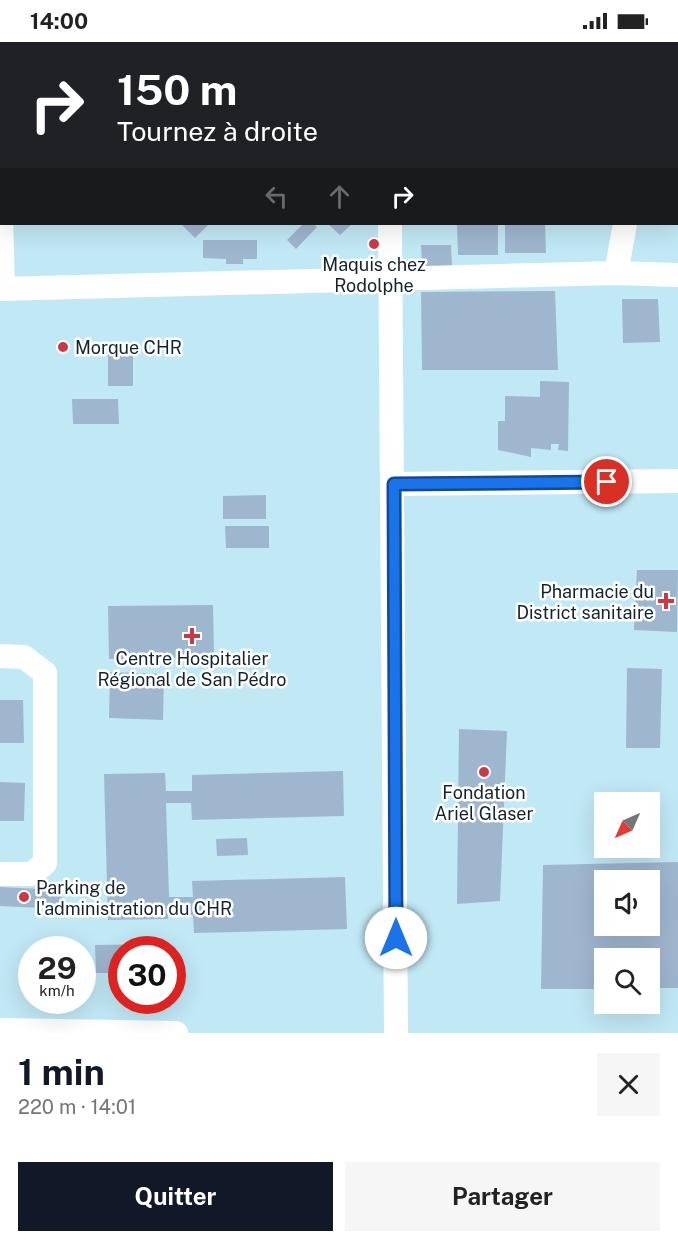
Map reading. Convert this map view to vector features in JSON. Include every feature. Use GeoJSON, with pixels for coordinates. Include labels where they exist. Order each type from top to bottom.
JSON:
{"type":"FeatureCollection","features":[{"type":"Feature","properties":{"kind":"street"},"geometry":{"type":"LineString","coordinates":[[0,225],[1,289],[616,273],[678,275]]}},
{"type":"Feature","properties":{"kind":"street"},"geometry":{"type":"LineString","coordinates":[[390,225],[394,484],[396,1033]]}},
{"type":"Feature","properties":{"kind":"street"},"geometry":{"type":"LineString","coordinates":[[616,273],[626,225]]}},
{"type":"Feature","properties":{"kind":"street"},"geometry":{"type":"LineString","coordinates":[[394,484],[678,481]]}},
{"type":"Feature","properties":{"kind":"street"},"geometry":{"type":"LineString","coordinates":[[0,656],[24,657],[45,673],[45,863],[32,874],[0,874]]}},
{"type":"Feature","properties":{"kind":"street"},"geometry":{"type":"LineString","coordinates":[[0,1030],[176,1033]]}},
{"type":"Feature","properties":{"kind":"building"},"geometry":{"type":"Polygon","coordinates":[[[182,225],[208,225],[195,238],[182,225]]]}},
{"type":"Feature","properties":{"kind":"building"},"geometry":{"type":"Polygon","coordinates":[[[302,225],[317,227],[296,249],[287,240],[302,225]]]}},
{"type":"Feature","properties":{"kind":"building"},"geometry":{"type":"Polygon","coordinates":[[[329,225],[351,225],[340,235],[329,225]]]}},
{"type":"Feature","properties":{"kind":"building"},"geometry":{"type":"Polygon","coordinates":[[[457,225],[498,225],[498,255],[458,255],[457,225]]]}},
{"type":"Feature","properties":{"kind":"building"},"geometry":{"type":"Polygon","coordinates":[[[505,225],[545,225],[546,253],[505,253],[505,225]]]}},
{"type":"Feature","properties":{"kind":"building"},"geometry":{"type":"Polygon","coordinates":[[[203,240],[257,240],[257,259],[243,259],[243,264],[226,264],[226,259],[203,258],[203,240]]]}},
{"type":"Feature","properties":{"kind":"building"},"geometry":{"type":"Polygon","coordinates":[[[421,245],[451,245],[452,266],[422,266],[421,245]]]}},
{"type":"Feature","properties":{"kind":"building"},"geometry":{"type":"Polygon","coordinates":[[[555,291],[558,370],[422,370],[421,292],[555,291]]]}},
{"type":"Feature","properties":{"kind":"building"},"geometry":{"type":"Polygon","coordinates":[[[622,299],[658,299],[660,342],[623,343],[622,299]]]}},
{"type":"Feature","properties":{"kind":"building"},"geometry":{"type":"Polygon","coordinates":[[[108,342],[133,342],[133,386],[108,386],[108,342]]]}},
{"type":"Feature","properties":{"kind":"building"},"geometry":{"type":"Polygon","coordinates":[[[540,381],[569,382],[568,451],[558,450],[559,444],[551,444],[551,450],[531,448],[531,457],[498,450],[498,421],[505,421],[505,396],[540,397],[540,381]]]}},
{"type":"Feature","properties":{"kind":"building"},"geometry":{"type":"Polygon","coordinates":[[[72,399],[118,399],[119,424],[73,424],[72,399]]]}},
{"type":"Feature","properties":{"kind":"building"},"geometry":{"type":"Polygon","coordinates":[[[266,495],[266,519],[223,519],[223,496],[266,495]]]}},
{"type":"Feature","properties":{"kind":"building"},"geometry":{"type":"Polygon","coordinates":[[[225,526],[269,526],[269,548],[226,548],[225,526]]]}},
{"type":"Feature","properties":{"kind":"building"},"geometry":{"type":"Polygon","coordinates":[[[637,570],[678,570],[677,632],[634,630],[637,570]]]}},
{"type":"Feature","properties":{"kind":"building"},"geometry":{"type":"Polygon","coordinates":[[[213,605],[214,657],[109,659],[108,606],[213,605]]]}},
{"type":"Feature","properties":{"kind":"building"},"geometry":{"type":"Polygon","coordinates":[[[627,668],[662,669],[660,748],[626,748],[627,668]]]}},
{"type":"Feature","properties":{"kind":"building"},"geometry":{"type":"Polygon","coordinates":[[[110,672],[164,674],[163,720],[109,718],[110,672]]]}},
{"type":"Feature","properties":{"kind":"building"},"geometry":{"type":"Polygon","coordinates":[[[0,700],[23,700],[24,743],[0,743],[0,700]]]}},
{"type":"Feature","properties":{"kind":"building"},"geometry":{"type":"Polygon","coordinates":[[[459,729],[507,731],[500,901],[457,904],[459,729]]]}},
{"type":"Feature","properties":{"kind":"building"},"geometry":{"type":"Polygon","coordinates":[[[343,771],[344,816],[192,820],[191,803],[166,803],[169,897],[193,897],[192,881],[345,877],[347,929],[194,933],[193,915],[168,915],[168,919],[108,920],[104,774],[165,773],[166,791],[192,791],[192,775],[343,771]]]}},
{"type":"Feature","properties":{"kind":"building"},"geometry":{"type":"Polygon","coordinates":[[[0,782],[25,783],[24,821],[0,821],[0,782]]]}},
{"type":"Feature","properties":{"kind":"building"},"geometry":{"type":"Polygon","coordinates":[[[247,838],[248,855],[217,856],[216,839],[247,838]]]}},
{"type":"Feature","properties":{"kind":"building"},"geometry":{"type":"Polygon","coordinates":[[[678,862],[678,988],[660,988],[660,948],[594,948],[594,989],[541,989],[543,865],[678,862]]]}},
{"type":"Feature","properties":{"kind":"building"},"geometry":{"type":"Polygon","coordinates":[[[0,887],[62,890],[61,909],[0,906],[0,887]]]}},
{"type":"Feature","properties":{"kind":"building"},"geometry":{"type":"Polygon","coordinates":[[[96,945],[108,945],[108,973],[96,973],[96,945]]]}},
{"type":"Feature","properties":{"kind":"place","name":"Maquis chez Rodolphe"},"geometry":{"type":"Point","coordinates":[374,244]}},
{"type":"Feature","properties":{"kind":"place","name":"Morque CHR"},"geometry":{"type":"Point","coordinates":[63,347]}},
{"type":"Feature","properties":{"kind":"place","name":"Pharmacie du District sanitaire"},"geometry":{"type":"Point","coordinates":[666,601]}},
{"type":"Feature","properties":{"kind":"place","name":"Centre Hospitalier Régional de San Pédro"},"geometry":{"type":"Point","coordinates":[192,636]}},
{"type":"Feature","properties":{"kind":"place","name":"Fondation Ariel Glaser"},"geometry":{"type":"Point","coordinates":[484,772]}},
{"type":"Feature","properties":{"kind":"place","name":"Parking de l'administration du CHR"},"geometry":{"type":"Point","coordinates":[24,897]}},
{"type":"Feature","properties":{"kind":"route"},"geometry":{"type":"LineString","coordinates":[[396,938],[394,484],[607,482]]}}]}
